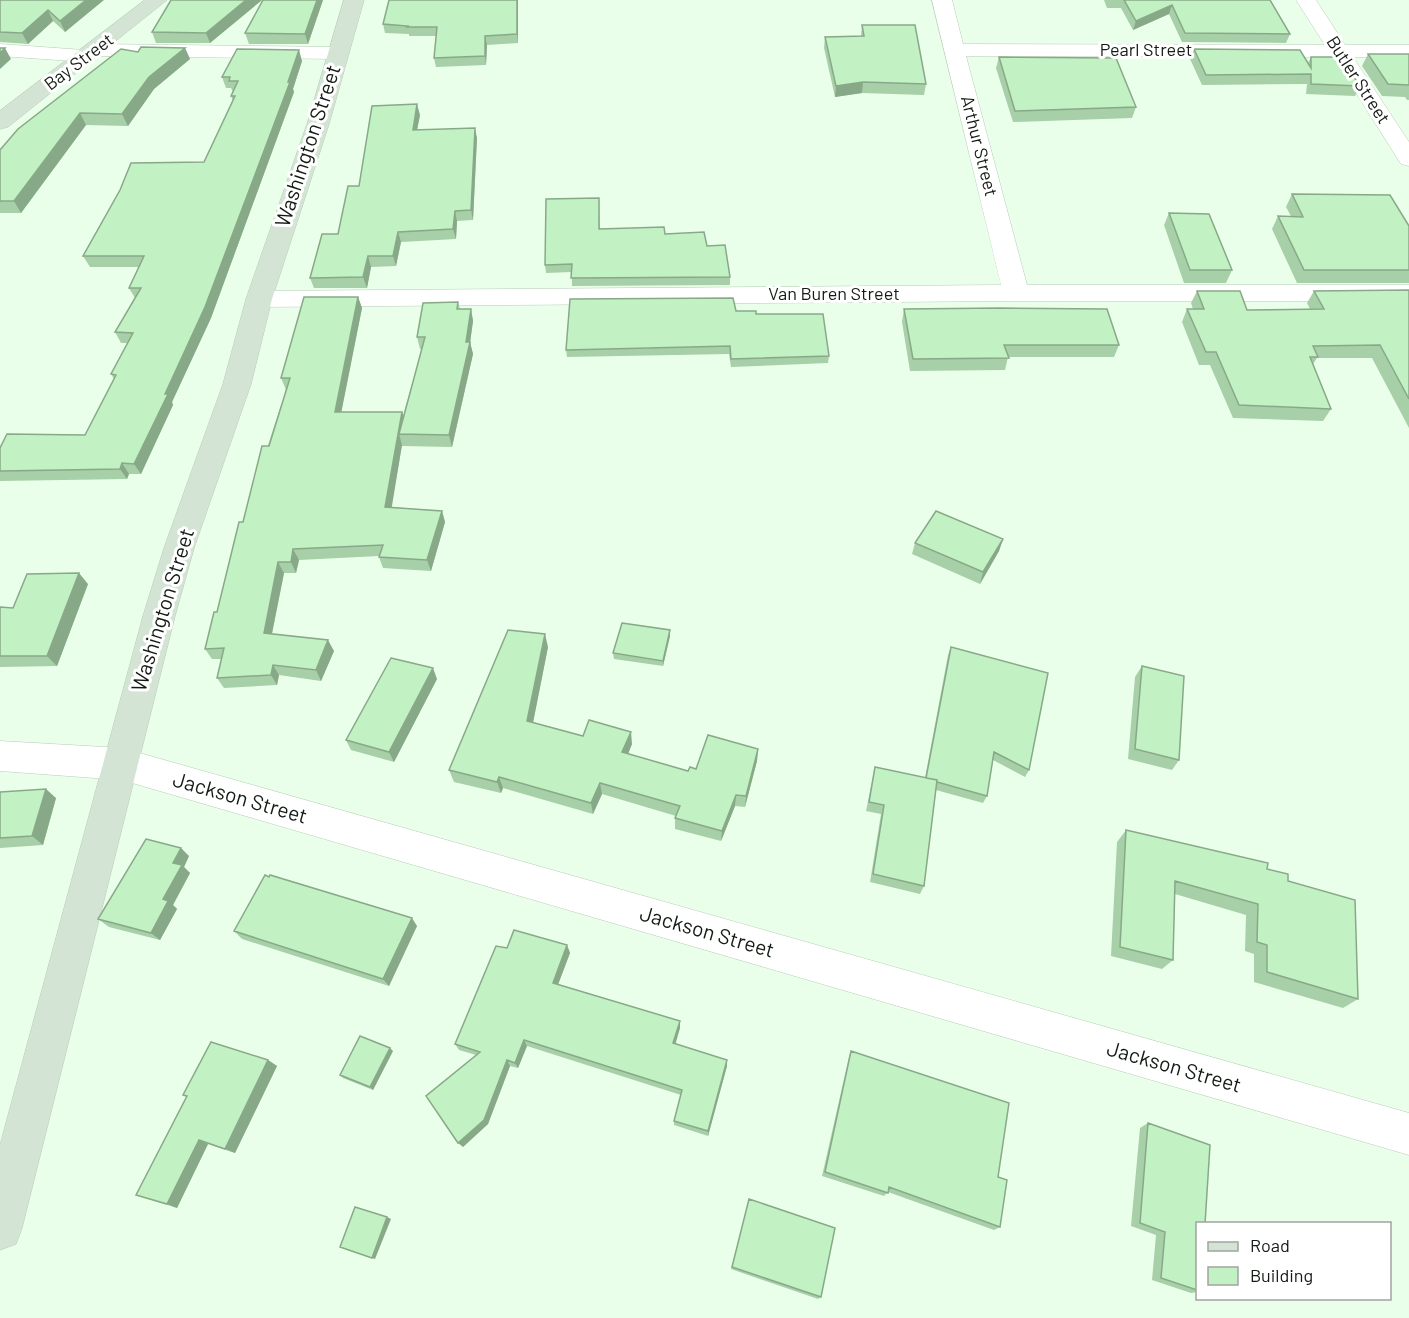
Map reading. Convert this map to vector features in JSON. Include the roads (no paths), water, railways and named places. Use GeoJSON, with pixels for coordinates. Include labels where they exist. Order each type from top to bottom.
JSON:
{"type":"FeatureCollection","features":[{"type":"Feature","properties":{"kind":"street","name":"Bay Street"},"geometry":{"type":"LineString","coordinates":[[0,122],[156,0]]}},
{"type":"Feature","properties":{"kind":"street","name":"Washington Street"},"geometry":{"type":"LineString","coordinates":[[0,1228],[159,616],[179,548],[237,384],[258,299],[308,154],[354,0]]}},
{"type":"Feature","properties":{"kind":"street","name":"Arthur Street"},"geometry":{"type":"LineString","coordinates":[[942,0],[1016,293]]}},
{"type":"Feature","properties":{"kind":"street","name":"Butler Street"},"geometry":{"type":"LineString","coordinates":[[1306,0],[1409,159]]}},
{"type":"Feature","properties":{"kind":"street"},"geometry":{"type":"LineString","coordinates":[[0,50],[90,53],[339,53]]}},
{"type":"Feature","properties":{"kind":"street","name":"Pearl Street"},"geometry":{"type":"LineString","coordinates":[[955,50],[1409,51]]}},
{"type":"Feature","properties":{"kind":"street","name":"Van Buren Street"},"geometry":{"type":"LineString","coordinates":[[258,299],[1016,293],[1409,293]]}},
{"type":"Feature","properties":{"kind":"street","name":"Jackson Street"},"geometry":{"type":"LineString","coordinates":[[0,756],[122,764],[1409,1134]]}}]}
